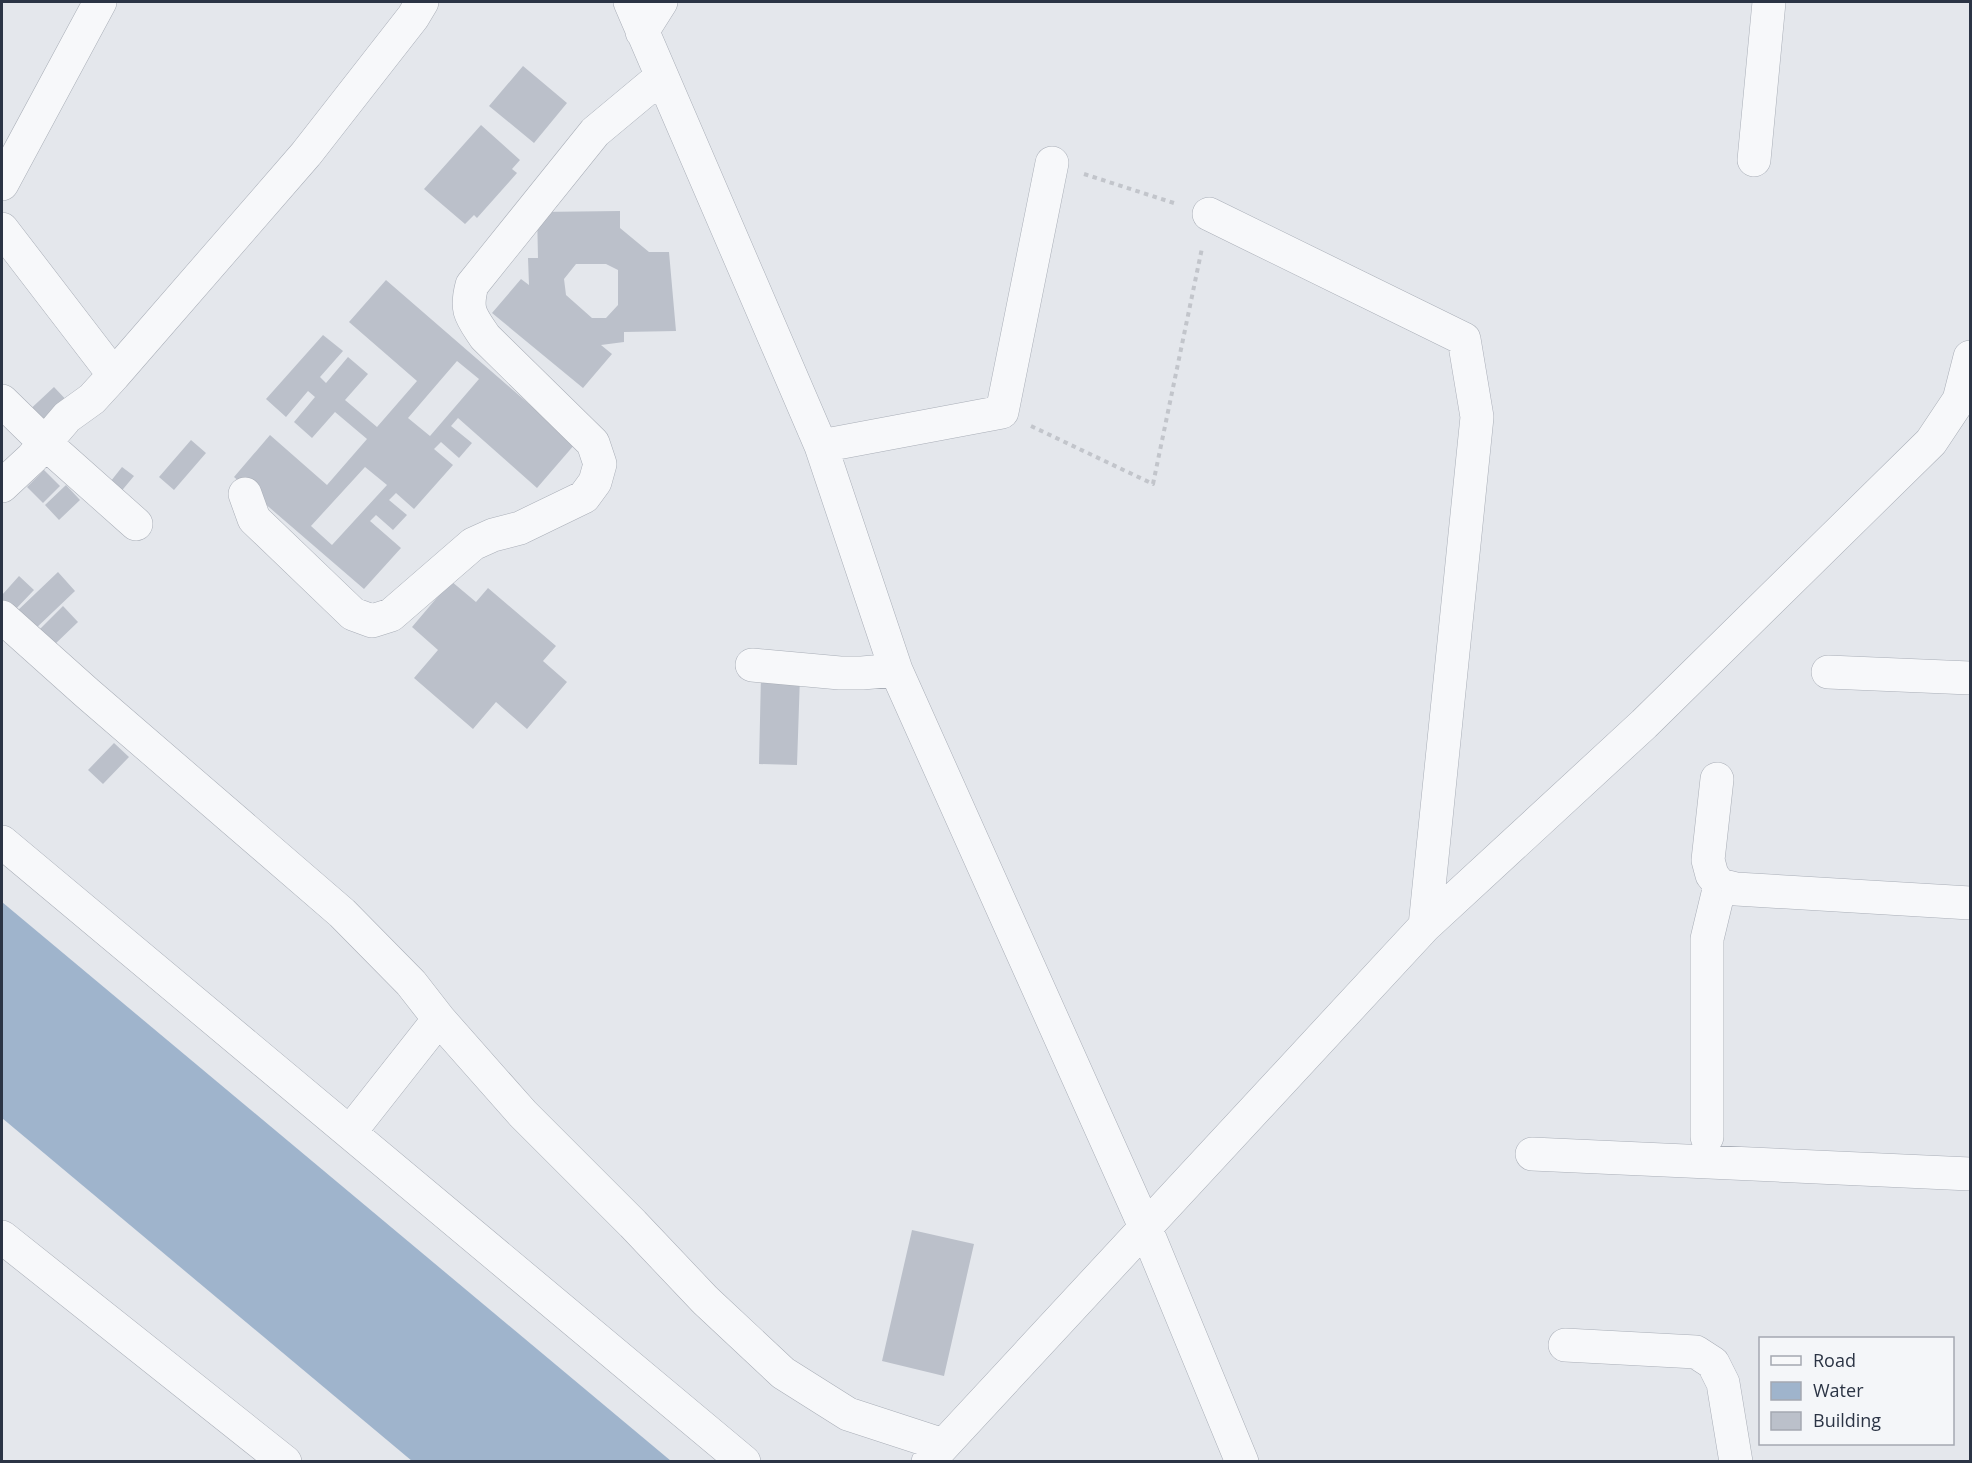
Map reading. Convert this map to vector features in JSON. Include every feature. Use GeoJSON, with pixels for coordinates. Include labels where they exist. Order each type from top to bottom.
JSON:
{"type":"FeatureCollection","features":[{"type":"Feature","properties":{"kind":"street"},"geometry":{"type":"LineString","coordinates":[[2,184],[100,2]]}},
{"type":"Feature","properties":{"kind":"street"},"geometry":{"type":"LineString","coordinates":[[2,486],[32,458],[67,417],[92,399],[114,375],[306,154],[413,17],[422,2]]}},
{"type":"Feature","properties":{"kind":"street"},"geometry":{"type":"LineString","coordinates":[[630,2],[821,446],[896,670],[1146,1229],[1242,1461]]}},
{"type":"Feature","properties":{"kind":"street"},"geometry":{"type":"LineString","coordinates":[[642,32],[661,2]]}},
{"type":"Feature","properties":{"kind":"street"},"geometry":{"type":"LineString","coordinates":[[1754,160],[1769,2]]}},
{"type":"Feature","properties":{"kind":"street"},"geometry":{"type":"LineString","coordinates":[[245,494],[254,519],[353,614],[372,621],[391,615],[473,544],[493,535],[520,528],[584,497],[595,482],[600,464],[593,443],[485,337],[472,317],[467,302],[472,285],[595,132],[661,77]]}},
{"type":"Feature","properties":{"kind":"street"},"geometry":{"type":"LineString","coordinates":[[821,446],[1002,412],[1052,163]]}},
{"type":"Feature","properties":{"kind":"street"},"geometry":{"type":"LineString","coordinates":[[1209,214],[1464,339],[1477,417],[1425,926]]}},
{"type":"Feature","properties":{"kind":"street"},"geometry":{"type":"LineString","coordinates":[[2,229],[114,375]]}},
{"type":"Feature","properties":{"kind":"street"},"geometry":{"type":"LineString","coordinates":[[2,617],[342,913],[411,983],[439,1019],[523,1114],[705,1300],[783,1373],[848,1414],[935,1453],[1146,1229],[1425,926],[1644,724],[1931,442],[1959,400],[1971,357]]}},
{"type":"Feature","properties":{"kind":"street"},"geometry":{"type":"LineString","coordinates":[[2,401],[45,443],[136,524]]}},
{"type":"Feature","properties":{"kind":"street"},"geometry":{"type":"LineString","coordinates":[[752,664],[840,673],[896,670]]}},
{"type":"Feature","properties":{"kind":"street"},"geometry":{"type":"LineString","coordinates":[[1828,672],[1971,678]]}},
{"type":"Feature","properties":{"kind":"street"},"geometry":{"type":"LineString","coordinates":[[1717,779],[1708,860],[1712,875],[1720,885],[1736,889],[1971,903]]}},
{"type":"Feature","properties":{"kind":"street"},"geometry":{"type":"LineString","coordinates":[[2,842],[744,1461]]}},
{"type":"Feature","properties":{"kind":"street"},"geometry":{"type":"LineString","coordinates":[[1707,1137],[1707,939],[1720,885]]}},
{"type":"Feature","properties":{"kind":"street"},"geometry":{"type":"LineString","coordinates":[[350,1132],[439,1019]]}},
{"type":"Feature","properties":{"kind":"street"},"geometry":{"type":"LineString","coordinates":[[1532,1154],[1971,1174]]}},
{"type":"Feature","properties":{"kind":"street"},"geometry":{"type":"LineString","coordinates":[[2,1237],[285,1461]]}},
{"type":"Feature","properties":{"kind":"street"},"geometry":{"type":"LineString","coordinates":[[1565,1345],[1696,1352],[1713,1363],[1723,1383],[1736,1461]]}},
{"type":"Feature","properties":{"kind":"path"},"geometry":{"type":"LineString","coordinates":[[1002,412],[1153,484],[1209,214],[1052,163]]}},
{"type":"Feature","properties":{"kind":"water"},"geometry":{"type":"Polygon","coordinates":[[[2,902],[671,1461],[412,1461],[2,1118],[2,902]]]}},
{"type":"Feature","properties":{"kind":"building"},"geometry":{"type":"Polygon","coordinates":[[[523,66],[567,103],[534,143],[489,106],[523,66]]]}},
{"type":"Feature","properties":{"kind":"building"},"geometry":{"type":"Polygon","coordinates":[[[481,125],[520,160],[512,169],[517,173],[477,218],[474,215],[465,224],[424,189],[481,125]]]}},
{"type":"Feature","properties":{"kind":"building"},"geometry":{"type":"Polygon","coordinates":[[[620,211],[620,228],[649,252],[669,252],[676,331],[624,332],[624,342],[601,345],[612,354],[583,388],[492,313],[521,279],[529,285],[528,258],[538,258],[537,212],[620,211]],[[576,264],[564,279],[566,295],[592,318],[606,318],[618,305],[618,270],[606,264],[576,264]]]}},
{"type":"Feature","properties":{"kind":"building"},"geometry":{"type":"Polygon","coordinates":[[[386,280],[575,444],[537,488],[458,418],[451,426],[472,443],[459,458],[441,442],[434,449],[453,465],[414,509],[396,493],[389,500],[407,515],[393,530],[376,515],[370,521],[401,548],[364,589],[234,477],[270,435],[327,485],[367,439],[335,412],[312,438],[294,422],[315,397],[308,391],[286,417],[266,399],[323,335],[343,351],[320,377],[326,383],[348,357],[368,374],[345,400],[377,427],[417,381],[349,322],[386,280]],[[457,361],[408,418],[430,436],[479,379],[457,361]],[[365,467],[311,526],[332,545],[387,485],[365,467]]]}},
{"type":"Feature","properties":{"kind":"building"},"geometry":{"type":"Polygon","coordinates":[[[54,387],[71,405],[41,433],[24,415],[54,387]]]}},
{"type":"Feature","properties":{"kind":"building"},"geometry":{"type":"Polygon","coordinates":[[[191,440],[206,453],[174,490],[159,477],[191,440]]]}},
{"type":"Feature","properties":{"kind":"building"},"geometry":{"type":"Polygon","coordinates":[[[122,467],[134,476],[114,500],[103,491],[122,467]]]}},
{"type":"Feature","properties":{"kind":"building"},"geometry":{"type":"Polygon","coordinates":[[[44,470],[60,486],[43,503],[27,487],[44,470]]]}},
{"type":"Feature","properties":{"kind":"building"},"geometry":{"type":"Polygon","coordinates":[[[66,485],[80,500],[59,520],[45,505],[66,485]]]}},
{"type":"Feature","properties":{"kind":"building"},"geometry":{"type":"Polygon","coordinates":[[[58,572],[75,591],[33,631],[15,613],[58,572]]]}},
{"type":"Feature","properties":{"kind":"building"},"geometry":{"type":"Polygon","coordinates":[[[19,576],[34,590],[13,612],[2,602],[2,595],[19,576]]]}},
{"type":"Feature","properties":{"kind":"building"},"geometry":{"type":"Polygon","coordinates":[[[451,581],[476,602],[488,588],[556,646],[543,661],[567,682],[527,729],[496,702],[473,729],[414,678],[438,650],[412,627],[451,581]]]}},
{"type":"Feature","properties":{"kind":"building"},"geometry":{"type":"Polygon","coordinates":[[[63,606],[78,622],[53,646],[38,631],[63,606]]]}},
{"type":"Feature","properties":{"kind":"building"},"geometry":{"type":"Polygon","coordinates":[[[761,675],[800,676],[797,765],[759,764],[761,675]]]}},
{"type":"Feature","properties":{"kind":"building"},"geometry":{"type":"Polygon","coordinates":[[[114,743],[129,757],[103,784],[88,770],[114,743]]]}},
{"type":"Feature","properties":{"kind":"building"},"geometry":{"type":"Polygon","coordinates":[[[912,1230],[974,1244],[944,1376],[882,1361],[912,1230]]]}}]}
